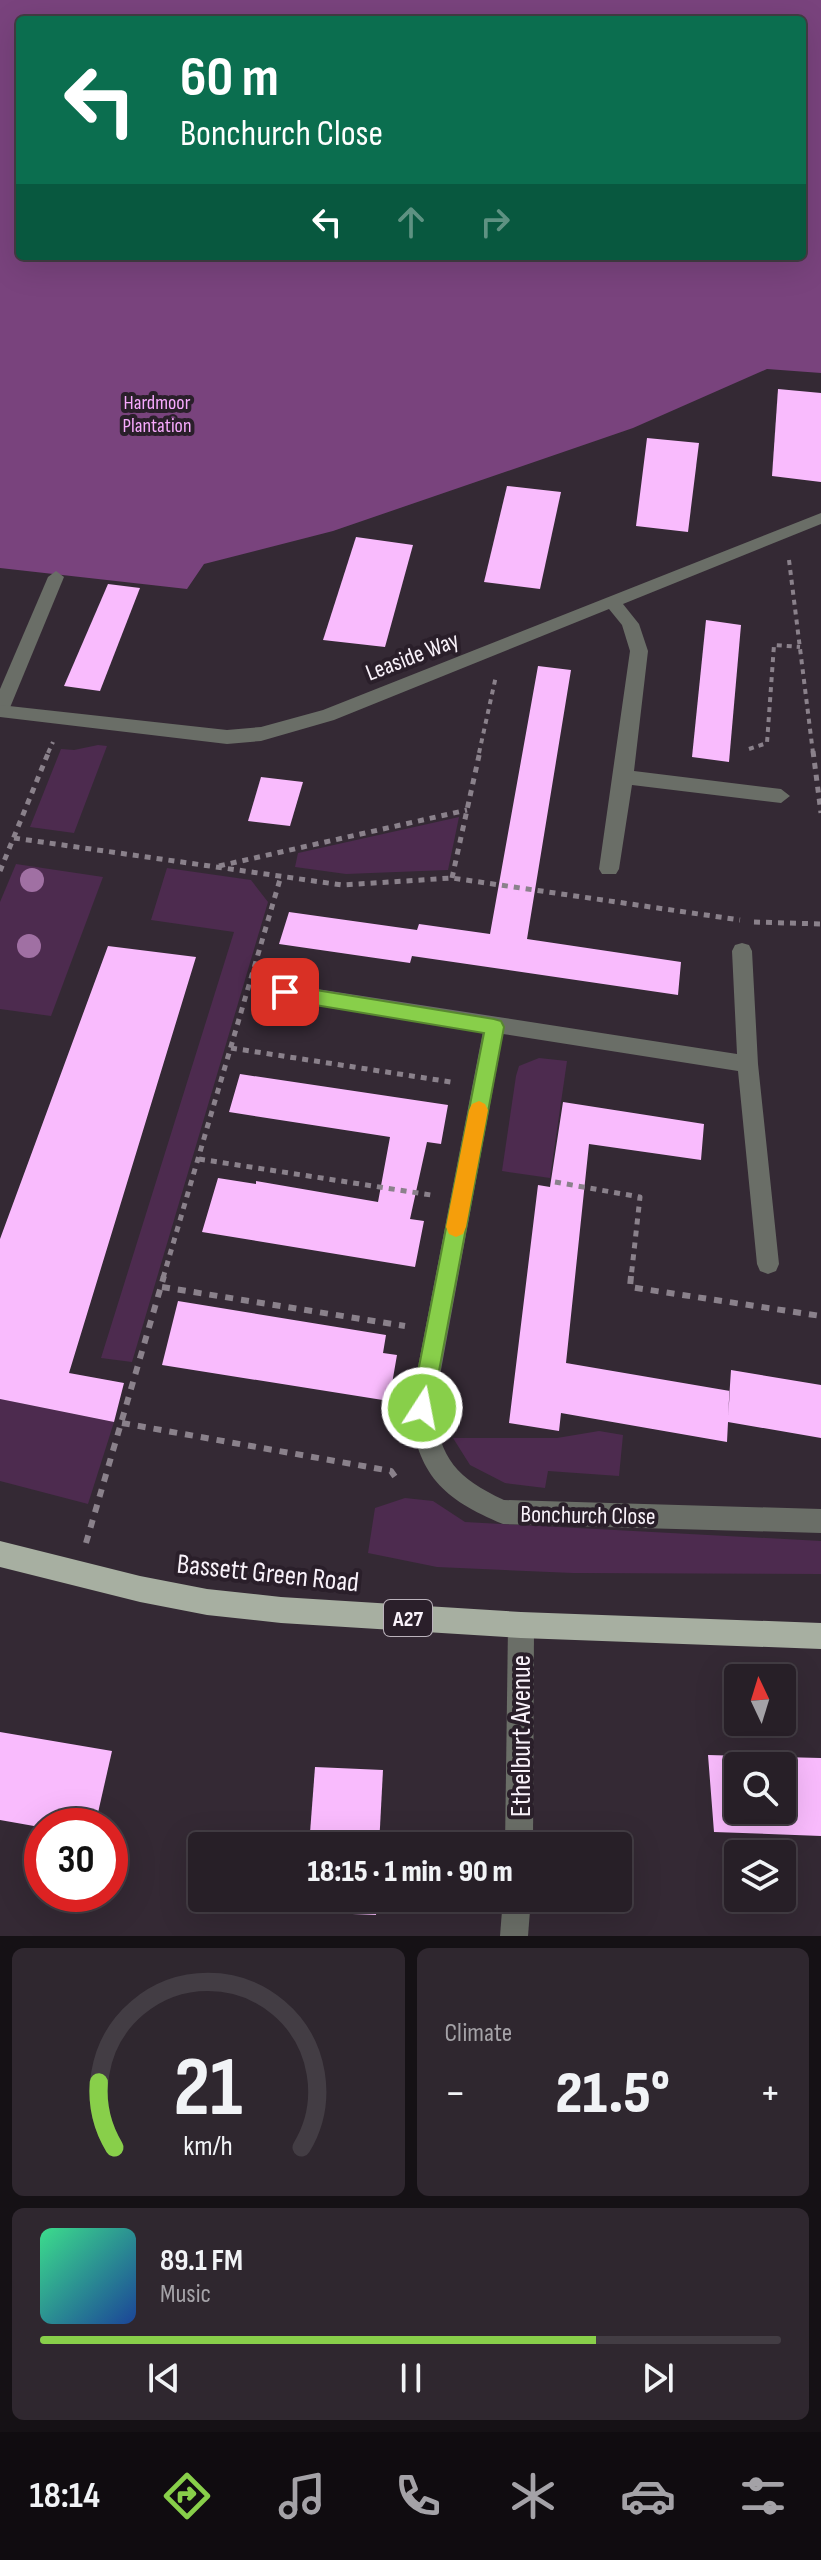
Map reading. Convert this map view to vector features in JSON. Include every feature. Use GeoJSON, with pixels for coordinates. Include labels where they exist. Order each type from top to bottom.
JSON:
{"type":"FeatureCollection","features":[{"type":"Feature","properties":{"kind":"main road","name":"Bassett Green Road"},"geometry":{"type":"LineString","coordinates":[[0,1554],[77,1575],[207,1602],[281,1610],[521,1625],[821,1636]]}},
{"type":"Feature","properties":{"kind":"street","name":"Leaside Way"},"geometry":{"type":"LineString","coordinates":[[0,710],[189,734],[227,737],[261,734],[328,715],[612,603],[786,529],[821,518]]}},
{"type":"Feature","properties":{"kind":"street"},"geometry":{"type":"LineString","coordinates":[[0,710],[56,577]]}},
{"type":"Feature","properties":{"kind":"street"},"geometry":{"type":"LineString","coordinates":[[609,869],[639,651],[636,631],[627,616],[612,603]]}},
{"type":"Feature","properties":{"kind":"street"},"geometry":{"type":"LineString","coordinates":[[624,777],[781,796]]}},
{"type":"Feature","properties":{"kind":"street"},"geometry":{"type":"LineString","coordinates":[[742,951],[748,1064],[768,1264]]}},
{"type":"Feature","properties":{"kind":"street"},"geometry":{"type":"LineString","coordinates":[[285,992],[494,1027],[748,1064]]}},
{"type":"Feature","properties":{"kind":"street","name":"Bonchurch Close"},"geometry":{"type":"LineString","coordinates":[[494,1027],[422,1408],[423,1432],[432,1461],[444,1478],[472,1499],[503,1512],[821,1521]]}},
{"type":"Feature","properties":{"kind":"street","name":"Ethelburt Avenue"},"geometry":{"type":"LineString","coordinates":[[519,1832],[521,1625]]}},
{"type":"Feature","properties":{"kind":"street"},"geometry":{"type":"LineString","coordinates":[[514,1936],[516,1912]]}},
{"type":"Feature","properties":{"kind":"path"},"geometry":{"type":"LineString","coordinates":[[786,529],[821,813]]}},
{"type":"Feature","properties":{"kind":"path"},"geometry":{"type":"LineString","coordinates":[[749,749],[767,743],[774,645],[800,647]]}},
{"type":"Feature","properties":{"kind":"path"},"geometry":{"type":"LineString","coordinates":[[452,878],[503,646]]}},
{"type":"Feature","properties":{"kind":"path"},"geometry":{"type":"LineString","coordinates":[[0,871],[62,718]]}},
{"type":"Feature","properties":{"kind":"path"},"geometry":{"type":"LineString","coordinates":[[215,867],[467,810]]}},
{"type":"Feature","properties":{"kind":"path"},"geometry":{"type":"LineString","coordinates":[[14,838],[342,885],[452,878],[765,923],[821,924]]}},
{"type":"Feature","properties":{"kind":"path"},"geometry":{"type":"LineString","coordinates":[[77,1575],[281,876]]}},
{"type":"Feature","properties":{"kind":"path"},"geometry":{"type":"LineString","coordinates":[[231,1048],[483,1087]]}},
{"type":"Feature","properties":{"kind":"path"},"geometry":{"type":"LineString","coordinates":[[199,1159],[461,1200]]}},
{"type":"Feature","properties":{"kind":"path"},"geometry":{"type":"LineString","coordinates":[[555,1182],[640,1197],[630,1287],[821,1316]]}},
{"type":"Feature","properties":{"kind":"path"},"geometry":{"type":"LineString","coordinates":[[162,1287],[436,1331]]}},
{"type":"Feature","properties":{"kind":"path"},"geometry":{"type":"LineString","coordinates":[[122,1423],[391,1471],[398,1481]]}},
{"type":"Feature","properties":{"kind":"shaded area"},"geometry":{"type":"Polygon","coordinates":[[[107,746],[74,833],[30,827],[61,749],[107,746]]]}},
{"type":"Feature","properties":{"kind":"shaded area"},"geometry":{"type":"Polygon","coordinates":[[[459,817],[448,870],[346,874],[295,867],[298,853],[459,817]]]}},
{"type":"Feature","properties":{"kind":"shaded area"},"geometry":{"type":"Polygon","coordinates":[[[16,864],[103,877],[51,1016],[0,1009],[0,902],[16,864]]]}},
{"type":"Feature","properties":{"kind":"shaded area"},"geometry":{"type":"Polygon","coordinates":[[[167,868],[251,880],[268,902],[132,1362],[101,1358],[234,932],[151,920],[167,868]]]}},
{"type":"Feature","properties":{"kind":"shaded area"},"geometry":{"type":"Polygon","coordinates":[[[539,1058],[567,1061],[550,1178],[502,1171],[519,1066],[539,1058]]]}},
{"type":"Feature","properties":{"kind":"shaded area"},"geometry":{"type":"Polygon","coordinates":[[[0,1399],[114,1422],[88,1504],[0,1481],[0,1399]]]}},
{"type":"Feature","properties":{"kind":"shaded area"},"geometry":{"type":"Polygon","coordinates":[[[599,1431],[623,1435],[619,1476],[548,1471],[545,1488],[505,1483],[470,1465],[453,1438],[557,1438],[599,1431]]]}},
{"type":"Feature","properties":{"kind":"shaded area"},"geometry":{"type":"Polygon","coordinates":[[[405,1498],[433,1501],[465,1522],[821,1541],[821,1574],[573,1573],[437,1567],[368,1553],[375,1508],[405,1498]]]}},
{"type":"Feature","properties":{"kind":"green space","name":"Hardmoor Plantation"},"geometry":{"type":"Polygon","coordinates":[[[0,0],[821,0],[821,373],[767,369],[633,428],[333,531],[204,564],[187,589],[0,568],[0,0]]]}},
{"type":"Feature","properties":{"kind":"building"},"geometry":{"type":"Polygon","coordinates":[[[778,389],[821,393],[821,482],[772,476],[778,389]]]}},
{"type":"Feature","properties":{"kind":"building"},"geometry":{"type":"Polygon","coordinates":[[[647,438],[699,443],[688,532],[636,526],[647,438]]]}},
{"type":"Feature","properties":{"kind":"building"},"geometry":{"type":"Polygon","coordinates":[[[507,486],[561,492],[540,589],[484,582],[507,486]]]}},
{"type":"Feature","properties":{"kind":"building"},"geometry":{"type":"Polygon","coordinates":[[[356,537],[413,545],[385,647],[323,640],[356,537]]]}},
{"type":"Feature","properties":{"kind":"building"},"geometry":{"type":"Polygon","coordinates":[[[108,584],[140,588],[100,691],[64,686],[108,584]]]}},
{"type":"Feature","properties":{"kind":"building"},"geometry":{"type":"Polygon","coordinates":[[[706,620],[741,625],[729,762],[692,757],[706,620]]]}},
{"type":"Feature","properties":{"kind":"building"},"geometry":{"type":"Polygon","coordinates":[[[538,666],[571,670],[527,939],[681,962],[678,995],[412,956],[410,963],[279,944],[289,912],[417,930],[419,924],[490,934],[538,666]]]}},
{"type":"Feature","properties":{"kind":"building"},"geometry":{"type":"Polygon","coordinates":[[[261,777],[303,782],[290,826],[248,821],[261,777]]]}},
{"type":"Feature","properties":{"kind":"building"},"geometry":{"type":"Polygon","coordinates":[[[108,946],[196,957],[69,1373],[124,1383],[114,1422],[0,1399],[0,1239],[108,946]]]}},
{"type":"Feature","properties":{"kind":"building"},"geometry":{"type":"Polygon","coordinates":[[[240,1074],[448,1105],[441,1144],[427,1142],[410,1219],[424,1221],[415,1267],[202,1232],[218,1178],[256,1184],[256,1181],[378,1202],[390,1137],[229,1112],[240,1074]]]}},
{"type":"Feature","properties":{"kind":"building"},"geometry":{"type":"Polygon","coordinates":[[[563,1102],[704,1124],[701,1160],[589,1144],[566,1363],[730,1391],[731,1370],[821,1385],[821,1438],[728,1422],[727,1442],[561,1413],[559,1431],[509,1423],[538,1185],[550,1187],[563,1102]]]}},
{"type":"Feature","properties":{"kind":"building"},"geometry":{"type":"Polygon","coordinates":[[[178,1301],[386,1335],[383,1353],[397,1355],[389,1401],[162,1365],[178,1301]]]}},
{"type":"Feature","properties":{"kind":"building"},"geometry":{"type":"Polygon","coordinates":[[[0,1732],[112,1751],[99,1808],[24,1808],[24,1824],[0,1820],[0,1732]]]}},
{"type":"Feature","properties":{"kind":"building"},"geometry":{"type":"Polygon","coordinates":[[[708,1755],[724,1755],[724,1824],[796,1824],[796,1757],[821,1758],[821,1836],[714,1832],[708,1755]]]}},
{"type":"Feature","properties":{"kind":"building"},"geometry":{"type":"Polygon","coordinates":[[[315,1767],[383,1770],[380,1832],[310,1832],[315,1767]]]}},
{"type":"Feature","properties":{"kind":"building"},"geometry":{"type":"Polygon","coordinates":[[[305,1912],[376,1912],[376,1915],[305,1912]]]}},
{"type":"Feature","properties":{"kind":"slow traffic"},"geometry":{"type":"LineString","coordinates":[[456,1227],[479,1110]]}},
{"type":"Feature","properties":{"kind":"route"},"geometry":{"type":"LineString","coordinates":[[285,992],[494,1027],[422,1408]]}}]}
